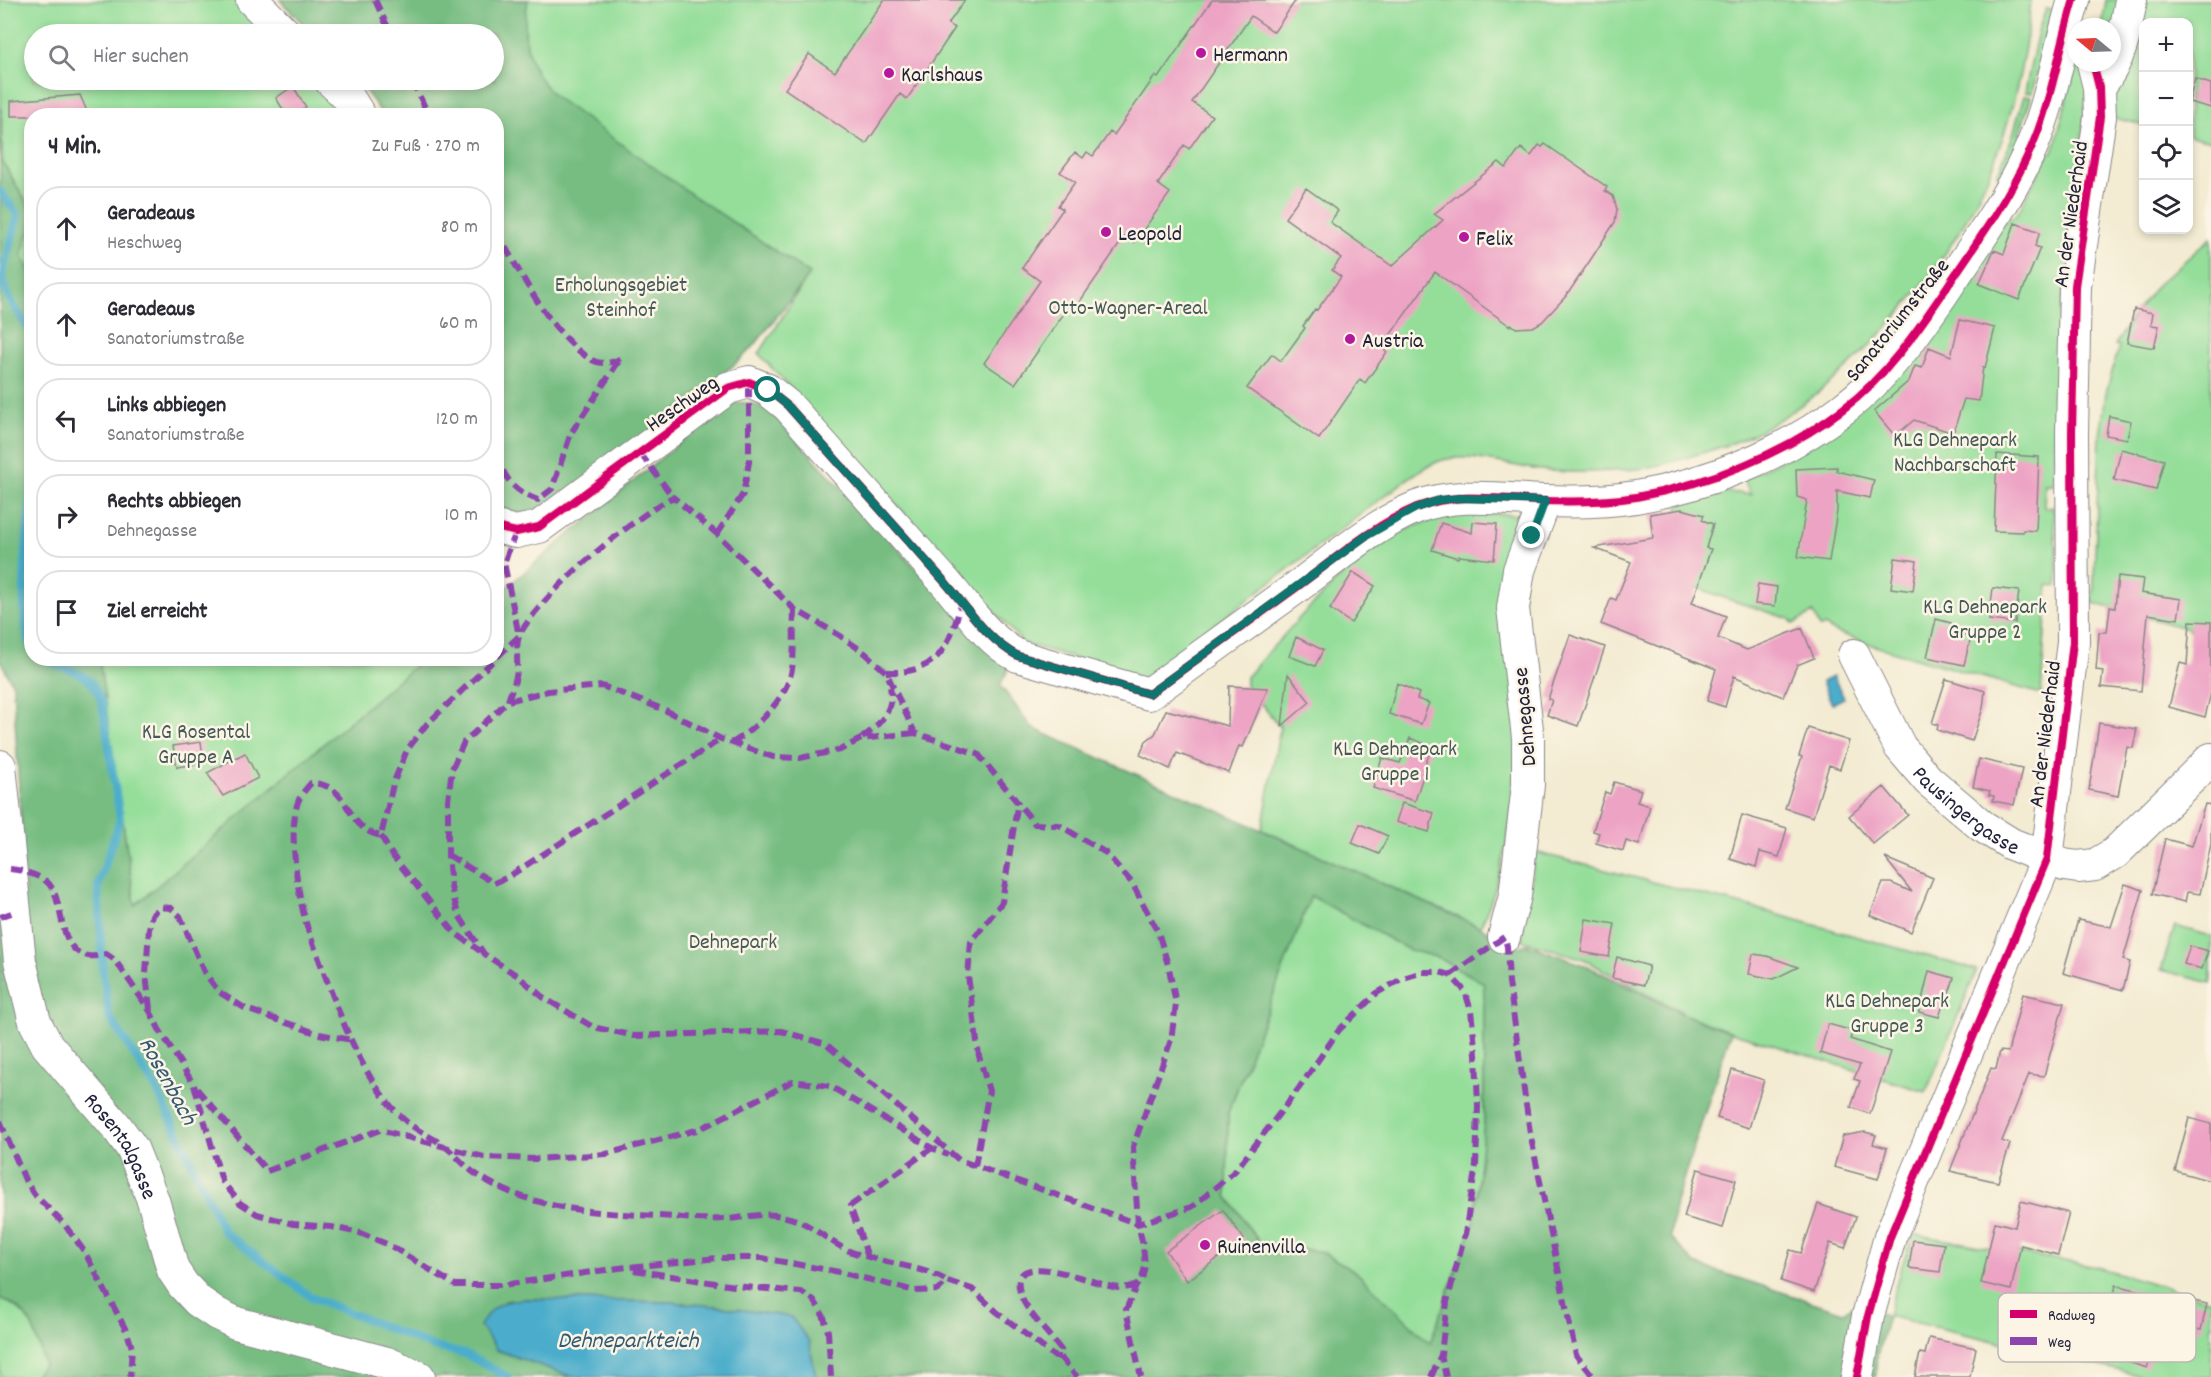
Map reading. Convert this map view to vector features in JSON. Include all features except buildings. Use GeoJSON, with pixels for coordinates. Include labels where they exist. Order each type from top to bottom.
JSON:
{"type":"FeatureCollection","features":[{"type":"Feature","properties":{"kind":"street"},"geometry":{"type":"LineString","coordinates":[[252,0],[276,24]]}},
{"type":"Feature","properties":{"kind":"street","name":"Sanatoriumstraße"},"geometry":{"type":"LineString","coordinates":[[962,601],[992,638],[1005,650],[1018,656],[1149,694],[1366,536],[1416,508],[1439,500],[1459,498],[1545,501],[1620,500],[1666,492],[1741,465],[1794,441],[1844,409],[1881,374],[1937,302],[2007,196],[2028,154],[2050,92],[2074,0]]}},
{"type":"Feature","properties":{"kind":"street"},"geometry":{"type":"LineString","coordinates":[[2088,0],[2089,18]]}},
{"type":"Feature","properties":{"kind":"street"},"geometry":{"type":"LineString","coordinates":[[2096,75],[2116,62],[2125,39],[2131,0]]}},
{"type":"Feature","properties":{"kind":"street","name":"An der Niederhaid"},"geometry":{"type":"LineString","coordinates":[[1857,1377],[1868,1316],[1890,1238],[2046,859],[2073,642],[2072,433],[2075,286],[2100,117],[2096,75]]}},
{"type":"Feature","properties":{"kind":"street"},"geometry":{"type":"LineString","coordinates":[[341,90],[355,108]]}},
{"type":"Feature","properties":{"kind":"street","name":"Heschweg"},"geometry":{"type":"LineString","coordinates":[[504,529],[516,532],[539,527],[728,388],[749,382],[768,390],[788,406],[962,601]]}},
{"type":"Feature","properties":{"kind":"street","name":"Dehnegasse"},"geometry":{"type":"LineString","coordinates":[[1504,937],[1515,896],[1528,785],[1528,738],[1513,608],[1519,570],[1545,501]]}},
{"type":"Feature","properties":{"kind":"street","name":"Pausingergasse"},"geometry":{"type":"LineString","coordinates":[[1854,655],[1900,747],[1928,780],[1982,826],[2011,844],[2064,865],[2078,867],[2103,862],[2127,842],[2211,759]]}},
{"type":"Feature","properties":{"kind":"street","name":"Rosentalgasse"},"geometry":{"type":"LineString","coordinates":[[0,766],[20,961],[35,1022],[47,1045],[110,1118],[132,1149],[153,1200],[173,1270],[183,1285],[198,1301],[216,1314],[236,1323],[387,1363],[419,1377]]}},
{"type":"Feature","properties":{"kind":"green space"},"geometry":{"type":"Polygon","coordinates":[[[0,0],[238,0],[261,24],[24,24],[24,90],[325,90],[341,108],[24,108],[24,198],[2,161],[0,0]]]}},
{"type":"Feature","properties":{"kind":"green space","name":"Otto-Wagner-Areal"},"geometry":{"type":"Polygon","coordinates":[[[280,0],[2031,0],[2016,93],[1994,161],[1966,219],[1917,292],[1856,359],[1822,389],[1788,414],[1753,434],[1716,449],[1652,467],[1578,472],[1541,470],[1475,458],[1437,462],[1404,481],[1144,678],[1023,643],[759,354],[805,281],[753,347],[735,364],[571,494],[523,514],[504,510],[504,108],[378,108],[365,90],[504,90],[504,24],[303,24],[280,0]]]}},
{"type":"Feature","properties":{"kind":"green space","name":"Erholungsgebiet Steinhof"},"geometry":{"type":"Polygon","coordinates":[[[280,0],[528,0],[525,27],[528,52],[538,75],[554,96],[691,194],[810,274],[753,347],[735,364],[571,494],[535,513],[515,513],[504,509],[504,108],[378,108],[365,90],[504,90],[504,24],[303,24],[280,0]]]}},
{"type":"Feature","properties":{"kind":"green space"},"geometry":{"type":"Polygon","coordinates":[[[2106,0],[2125,0],[2116,18],[2103,18],[2106,0]]]}},
{"type":"Feature","properties":{"kind":"green space"},"geometry":{"type":"Polygon","coordinates":[[[2139,0],[2211,0],[2211,141],[2193,137],[2193,18],[2139,18],[2139,124],[2110,117],[2139,0]]]}},
{"type":"Feature","properties":{"kind":"green space"},"geometry":{"type":"Polygon","coordinates":[[[2046,9],[2052,10],[2032,93],[2025,92],[2038,31],[2046,9]]]}},
{"type":"Feature","properties":{"kind":"green space"},"geometry":{"type":"Polygon","coordinates":[[[2072,72],[2085,72],[2088,88],[2061,314],[2053,484],[2045,484],[2044,507],[2053,507],[2058,576],[2057,586],[2048,585],[2041,694],[1878,647],[1825,626],[1820,627],[1813,613],[1793,624],[1790,619],[1727,599],[1673,578],[1667,554],[1680,502],[1715,493],[1733,492],[1751,495],[1743,479],[1798,452],[2005,222],[2018,213],[2049,153],[2053,153],[2072,72]]]}},
{"type":"Feature","properties":{"kind":"green space"},"geometry":{"type":"Polygon","coordinates":[[[2024,96],[2031,97],[2019,134],[2024,137],[2000,182],[1998,173],[2012,138],[2024,96]]]}},
{"type":"Feature","properties":{"kind":"green space","name":"Dehnepark"},"geometry":{"type":"Polygon","coordinates":[[[0,106],[2,161],[24,198],[22,255],[24,260],[24,666],[100,666],[135,905],[415,666],[504,666],[504,589],[725,405],[753,404],[769,410],[1009,668],[1000,685],[1032,728],[1480,927],[1518,947],[1527,944],[1589,967],[1683,1014],[1731,1032],[1676,1202],[1670,1237],[1695,1264],[1843,1312],[1855,1304],[1888,1316],[1876,1359],[1876,1377],[816,1377],[809,1341],[790,1317],[670,1302],[523,1299],[505,1301],[497,1350],[573,1377],[34,1377],[44,1364],[35,1333],[26,1316],[19,1309],[0,1298],[0,900],[25,891],[13,685],[0,660],[0,106]],[[1311,896],[1228,1113],[1227,1196],[1259,1242],[1322,1252],[1355,1271],[1430,1343],[1474,1222],[1484,1123],[1484,983],[1437,957],[1409,950],[1311,896]]]}},
{"type":"Feature","properties":{"kind":"green space"},"geometry":{"type":"Polygon","coordinates":[[[2211,238],[2211,637],[2093,603],[2100,436],[2106,393],[2119,347],[2115,345],[2131,319],[2157,285],[2211,238]]]}},
{"type":"Feature","properties":{"kind":"green space","name":"KLG Dehnepark Gruppe 1"},"geometry":{"type":"Polygon","coordinates":[[[1463,512],[1526,515],[1517,753],[1512,813],[1492,900],[1480,927],[1262,830],[1280,727],[1246,685],[1246,677],[1302,615],[1378,541],[1418,525],[1463,512]]]}},
{"type":"Feature","properties":{"kind":"green space","name":"KLG Rosental Gruppe A"},"geometry":{"type":"Polygon","coordinates":[[[100,666],[415,666],[135,906],[100,666]]]}},
{"type":"Feature","properties":{"kind":"green space","name":"KLG Dehnepark Gruppe 3"},"geometry":{"type":"Polygon","coordinates":[[[1535,852],[1754,908],[1977,970],[1926,1092],[1731,1032],[1683,1014],[1584,959],[1522,940],[1535,852]]]}},
{"type":"Feature","properties":{"kind":"green space"},"geometry":{"type":"Polygon","coordinates":[[[1311,895],[1409,950],[1437,957],[1484,982],[1484,1123],[1474,1222],[1430,1344],[1355,1271],[1322,1252],[1259,1242],[1227,1196],[1228,1113],[1311,895]]]}},
{"type":"Feature","properties":{"kind":"green space"},"geometry":{"type":"Polygon","coordinates":[[[2175,926],[2211,936],[2211,983],[2161,970],[2175,926]]]}},
{"type":"Feature","properties":{"kind":"green space"},"geometry":{"type":"Polygon","coordinates":[[[1913,1234],[2097,1267],[2187,1293],[1998,1293],[1998,1342],[1888,1316],[1913,1234]]]}},
{"type":"Feature","properties":{"kind":"green space"},"geometry":{"type":"Polygon","coordinates":[[[2196,1296],[2211,1300],[2211,1377],[2147,1377],[2083,1362],[2196,1362],[2196,1296]]]}},
{"type":"Feature","properties":{"kind":"green space"},"geometry":{"type":"Polygon","coordinates":[[[0,1298],[11,1303],[26,1316],[35,1333],[44,1364],[34,1377],[0,1377],[0,1298]]]}},
{"type":"Feature","properties":{"kind":"water"},"geometry":{"type":"Polygon","coordinates":[[[1833,676],[1844,698],[1832,704],[1822,682],[1833,676]]]}},
{"type":"Feature","properties":{"kind":"water","name":"Dehneparkteich"},"geometry":{"type":"Polygon","coordinates":[[[523,1299],[670,1302],[791,1317],[809,1341],[816,1377],[573,1377],[497,1350],[480,1326],[492,1309],[523,1299]]]}},
{"type":"Feature","properties":{"kind":"waterway","name":"Rosenbach"},"geometry":{"type":"LineString","coordinates":[[0,191],[18,215],[2,275],[6,293],[24,322]]}},
{"type":"Feature","properties":{"kind":"waterway","name":"Rosenbach"},"geometry":{"type":"LineString","coordinates":[[24,572],[24,595]]}},
{"type":"Feature","properties":{"kind":"waterway","name":"Rosenbach"},"geometry":{"type":"LineString","coordinates":[[60,666],[85,677],[97,691],[102,703],[120,819],[98,886],[103,973],[109,1016],[158,1092],[224,1232],[311,1297],[434,1347],[465,1354],[508,1377]]}},
{"type":"Feature","properties":{"kind":"marked path"},"geometry":{"type":"LineString","coordinates":[[375,0],[386,24]]}},
{"type":"Feature","properties":{"kind":"marked path"},"geometry":{"type":"LineString","coordinates":[[417,90],[425,108]]}},
{"type":"Feature","properties":{"kind":"marked path"},"geometry":{"type":"LineString","coordinates":[[504,245],[537,301],[575,348],[590,359],[601,363],[610,363],[621,358]]}},
{"type":"Feature","properties":{"kind":"marked path"},"geometry":{"type":"LineString","coordinates":[[504,472],[511,483],[522,493],[538,500],[552,489],[571,433],[621,358]]}},
{"type":"Feature","properties":{"kind":"marked path"},"geometry":{"type":"LineString","coordinates":[[717,534],[743,494],[749,462],[749,382]]}},
{"type":"Feature","properties":{"kind":"marked path"},"geometry":{"type":"LineString","coordinates":[[640,453],[673,497]]}},
{"type":"Feature","properties":{"kind":"marked path"},"geometry":{"type":"LineString","coordinates":[[508,701],[516,675],[518,638],[531,617],[589,558],[634,522],[673,497],[717,534],[794,609],[839,635],[865,653],[886,672],[915,733],[978,754],[1035,824],[1059,825],[1106,853],[1132,883],[1158,932],[1169,968],[1176,1004],[1171,1040],[1133,1147],[1138,1224],[1145,1266],[1142,1279],[1136,1286],[1126,1310],[1141,1377]]}},
{"type":"Feature","properties":{"kind":"marked path"},"geometry":{"type":"LineString","coordinates":[[504,563],[516,532]]}},
{"type":"Feature","properties":{"kind":"marked path"},"geometry":{"type":"LineString","coordinates":[[504,563],[519,636],[504,650]]}},
{"type":"Feature","properties":{"kind":"marked path"},"geometry":{"type":"LineString","coordinates":[[886,672],[919,668],[939,654],[952,631],[962,601]]}},
{"type":"Feature","properties":{"kind":"marked path"},"geometry":{"type":"LineString","coordinates":[[732,743],[751,730],[769,712],[784,691],[792,669],[794,609]]}},
{"type":"Feature","properties":{"kind":"marked path"},"geometry":{"type":"LineString","coordinates":[[488,666],[426,725],[407,750],[393,784],[381,836],[360,824],[341,798],[324,785],[311,783],[298,802],[295,815],[294,850],[302,908],[339,1012],[375,1085],[408,1123],[448,1149],[473,1172],[519,1196],[596,1212],[705,1219],[762,1215],[786,1217],[812,1228],[848,1251],[917,1269],[947,1281]]}},
{"type":"Feature","properties":{"kind":"marked path"},"geometry":{"type":"LineString","coordinates":[[915,733],[861,739],[840,750],[800,758],[773,757],[721,739],[665,710],[602,686],[548,691],[508,701],[464,742],[452,769],[448,800],[448,855],[451,887],[458,914],[484,954],[518,976],[544,998],[593,1027],[635,1036],[781,1031],[826,1044],[959,1160],[1138,1224],[1192,1207],[1235,1171],[1299,1088],[1339,1030],[1377,993],[1403,978],[1423,972],[1450,975],[1465,991],[1471,1011],[1476,1054],[1478,1107],[1476,1165],[1465,1234],[1447,1302],[1441,1355],[1446,1377]]}},
{"type":"Feature","properties":{"kind":"marked path"},"geometry":{"type":"LineString","coordinates":[[862,738],[880,722],[888,710],[890,687]]}},
{"type":"Feature","properties":{"kind":"marked path"},"geometry":{"type":"LineString","coordinates":[[448,855],[494,883],[508,877],[721,739]]}},
{"type":"Feature","properties":{"kind":"marked path"},"geometry":{"type":"LineString","coordinates":[[975,1166],[989,1091],[979,1056],[968,976],[971,942],[1002,902],[1018,801]]}},
{"type":"Feature","properties":{"kind":"marked path"},"geometry":{"type":"LineString","coordinates":[[381,836],[392,855],[454,932],[480,951]]}},
{"type":"Feature","properties":{"kind":"marked path"},"geometry":{"type":"LineString","coordinates":[[10,869],[38,876],[52,888],[65,934],[70,944],[78,952],[90,956],[106,954],[115,960],[150,1011],[194,1085],[222,1181],[240,1203],[257,1214],[293,1224],[331,1227],[360,1233],[389,1245],[455,1285],[503,1285],[619,1268],[717,1258],[762,1258],[839,1272],[915,1291],[938,1290],[947,1281],[972,1289],[997,1312],[1055,1357],[1060,1357],[1061,1350],[1034,1317],[1022,1298],[1019,1282],[1024,1273],[1036,1269],[1051,1270],[1116,1288],[1136,1286]]}},
{"type":"Feature","properties":{"kind":"marked path"},"geometry":{"type":"LineString","coordinates":[[150,1009],[146,974],[149,929],[152,915],[160,907],[171,908],[180,916],[204,972],[219,992],[246,1009],[319,1034],[352,1040]]}},
{"type":"Feature","properties":{"kind":"marked path"},"geometry":{"type":"LineString","coordinates":[[0,917],[14,912]]}},
{"type":"Feature","properties":{"kind":"marked path"},"geometry":{"type":"LineString","coordinates":[[1450,975],[1504,937],[1530,1133],[1576,1355],[1594,1377]]}},
{"type":"Feature","properties":{"kind":"marked path"},"geometry":{"type":"LineString","coordinates":[[197,1089],[267,1171],[380,1130],[484,1157],[536,1159],[606,1154],[700,1129],[793,1081],[830,1086],[932,1148],[948,1155]]}},
{"type":"Feature","properties":{"kind":"marked path"},"geometry":{"type":"LineString","coordinates":[[0,1121],[26,1182],[36,1196],[64,1224],[84,1251],[127,1332],[132,1348],[130,1377]]}},
{"type":"Feature","properties":{"kind":"marked path"},"geometry":{"type":"LineString","coordinates":[[868,1257],[850,1206],[932,1148]]}},
{"type":"Feature","properties":{"kind":"marked path"},"geometry":{"type":"LineString","coordinates":[[634,1270],[734,1286],[801,1292],[814,1300],[824,1317],[828,1332],[831,1377]]}},
{"type":"Feature","properties":{"kind":"marked path"},"geometry":{"type":"LineString","coordinates":[[1431,1377],[1441,1355]]}},
{"type":"Feature","properties":{"kind":"marked path"},"geometry":{"type":"LineString","coordinates":[[1060,1357],[1077,1377]]}},
{"type":"Feature","properties":{"kind":"cycle path"},"geometry":{"type":"LineString","coordinates":[[504,529],[516,532],[539,527],[728,388],[749,382],[768,390],[788,406],[987,632],[1007,649],[1018,656],[1149,694],[1355,543],[1385,523],[1417,507],[1432,502],[1463,498],[1589,501],[1625,499],[1663,492],[1717,475],[1771,453],[1821,425],[1843,409],[1875,380],[1904,347],[1975,246],[2011,187],[2027,157],[2042,119],[2074,0]]}},
{"type":"Feature","properties":{"kind":"cycle path"},"geometry":{"type":"LineString","coordinates":[[1857,1377],[1868,1316],[1890,1237],[2047,859],[2073,642],[2072,433],[2075,286],[2100,117],[2099,87],[2095,72]]}},
{"type":"Feature","properties":{"kind":"place","name":"Hermann"},"geometry":{"type":"Point","coordinates":[1201,53]}},
{"type":"Feature","properties":{"kind":"place","name":"Karlshaus"},"geometry":{"type":"Point","coordinates":[889,73]}},
{"type":"Feature","properties":{"kind":"place","name":"Leopold"},"geometry":{"type":"Point","coordinates":[1106,232]}},
{"type":"Feature","properties":{"kind":"place","name":"Felix"},"geometry":{"type":"Point","coordinates":[1464,237]}},
{"type":"Feature","properties":{"kind":"place","name":"Austria"},"geometry":{"type":"Point","coordinates":[1350,339]}},
{"type":"Feature","properties":{"kind":"place","name":"Ruinenvilla"},"geometry":{"type":"Point","coordinates":[1205,1245]}},
{"type":"Feature","properties":{"kind":"route"},"geometry":{"type":"LineString","coordinates":[[768,390],[788,406],[1005,650],[1018,656],[1149,694],[1366,536],[1416,508],[1439,500],[1459,498],[1545,501],[1532,536]]}},
{"type":"Feature","properties":{"kind":"park label","name":"KLG Dehnepark Nachbarschaft"},"geometry":{"type":"Point","coordinates":[1955,450]}},
{"type":"Feature","properties":{"kind":"park label","name":"KLG Dehnepark Gruppe 2"},"geometry":{"type":"Point","coordinates":[1985,618]}}]}
